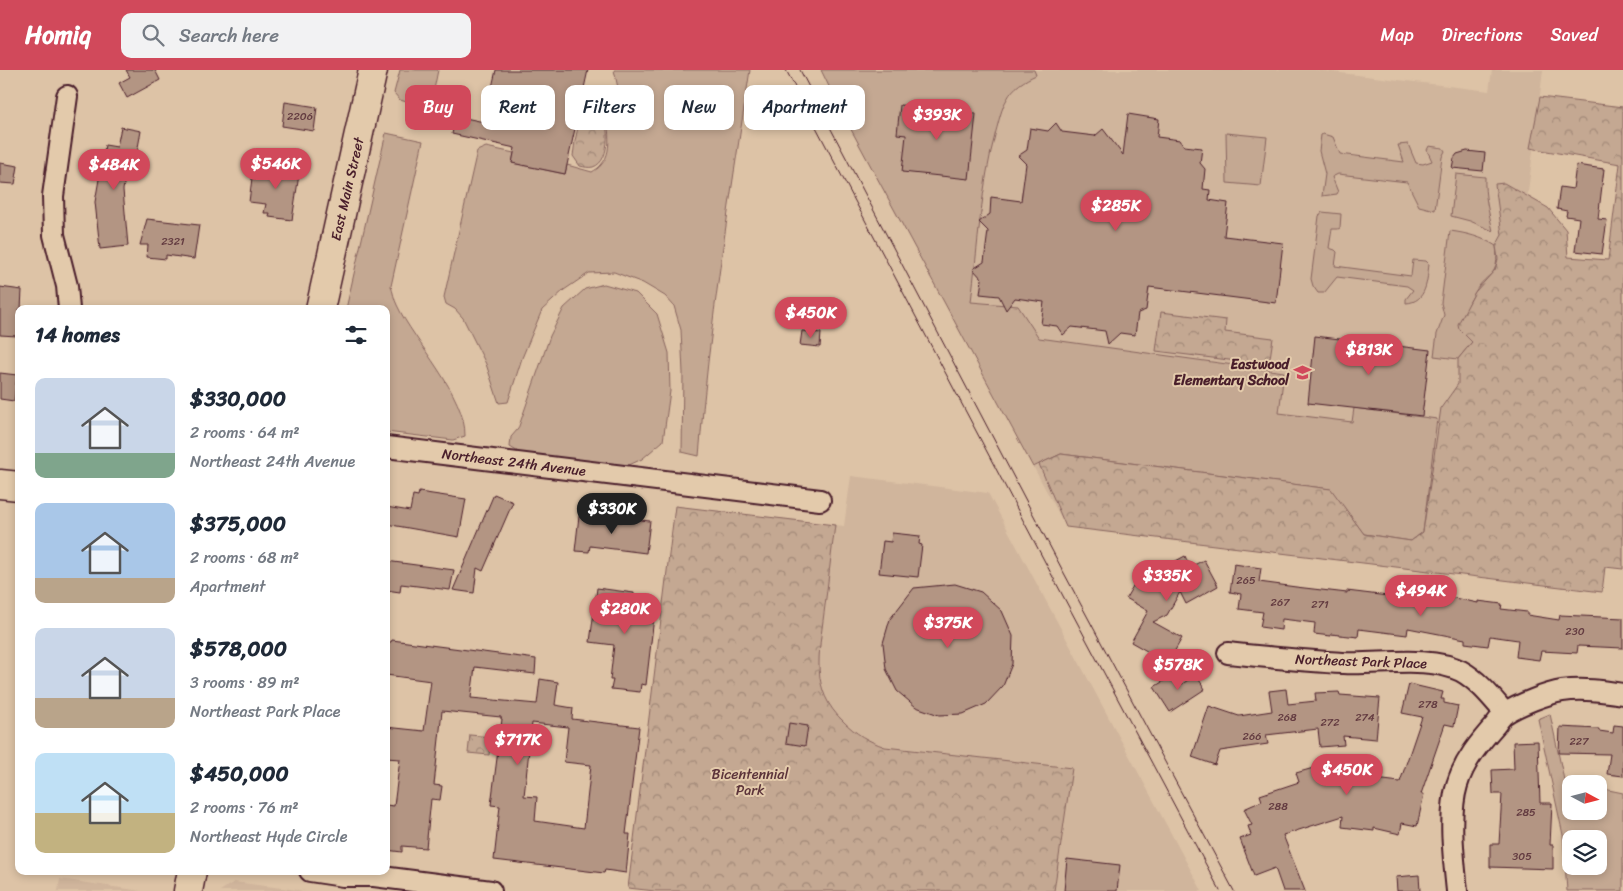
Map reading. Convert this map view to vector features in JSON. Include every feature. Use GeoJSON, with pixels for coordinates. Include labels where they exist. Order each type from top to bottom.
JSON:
{"type":"FeatureCollection","features":[{"type":"Feature","properties":{"kind":"main road","name":"East Main Street"},"geometry":{"type":"LineString","coordinates":[[321,305],[374,70]]}},
{"type":"Feature","properties":{"kind":"main road"},"geometry":{"type":"LineString","coordinates":[[0,484],[15,486]]}},
{"type":"Feature","properties":{"kind":"main road"},"geometry":{"type":"LineString","coordinates":[[188,891],[191,875]]}},
{"type":"Feature","properties":{"kind":"street"},"geometry":{"type":"LineString","coordinates":[[68,96],[53,196],[54,235],[67,286],[69,305]]}},
{"type":"Feature","properties":{"kind":"street","name":"Northeast 24th Avenue"},"geometry":{"type":"LineString","coordinates":[[390,446],[820,500]]}},
{"type":"Feature","properties":{"kind":"street","name":"Northeast Park Place"},"geometry":{"type":"LineString","coordinates":[[1228,653],[1342,663],[1372,664],[1407,661],[1436,664],[1460,670],[1477,682],[1505,713]]}},
{"type":"Feature","properties":{"kind":"street"},"geometry":{"type":"LineString","coordinates":[[1457,891],[1453,811],[1457,785],[1468,761],[1480,742],[1505,713],[1543,695],[1588,689],[1623,694]]}},
{"type":"Feature","properties":{"kind":"street"},"geometry":{"type":"LineString","coordinates":[[336,875],[374,876],[458,889],[491,891]]}},
{"type":"Feature","properties":{"kind":"shaded area","name":"Eastwood Elementary School"},"geometry":{"type":"Polygon","coordinates":[[[821,70],[1316,70],[1489,91],[1492,70],[1543,70],[1519,265],[1623,569],[1605,567],[1602,592],[1066,527],[851,130],[865,130],[865,85],[828,85],[821,70]]]}},
{"type":"Feature","properties":{"kind":"shaded area"},"geometry":{"type":"Polygon","coordinates":[[[851,476],[988,493],[1202,891],[1054,891],[1072,768],[885,747],[870,742],[855,732],[833,712],[822,687],[818,660],[835,525],[844,526],[851,476]]]}},
{"type":"Feature","properties":{"kind":"shaded area"},"geometry":{"type":"Polygon","coordinates":[[[60,879],[141,891],[58,891],[60,879]]]}},
{"type":"Feature","properties":{"kind":"shaded area"},"geometry":{"type":"Polygon","coordinates":[[[234,882],[305,891],[220,891],[234,882]]]}},
{"type":"Feature","properties":{"kind":"green space"},"geometry":{"type":"Polygon","coordinates":[[[400,70],[438,70],[435,85],[405,85],[405,102],[400,100],[394,93],[400,70]]]}},
{"type":"Feature","properties":{"kind":"green space"},"geometry":{"type":"Polygon","coordinates":[[[614,70],[750,70],[748,85],[744,85],[744,109],[714,310],[699,456],[682,452],[683,373],[681,330],[674,306],[665,296],[643,283],[614,272],[589,273],[564,290],[542,310],[522,358],[508,402],[499,403],[486,364],[463,318],[455,309],[446,304],[444,297],[477,151],[486,147],[514,153],[512,163],[565,174],[567,165],[592,172],[601,165],[608,151],[608,130],[654,130],[654,85],[617,85],[614,70]]]}},
{"type":"Feature","properties":{"kind":"green space"},"geometry":{"type":"Polygon","coordinates":[[[821,70],[1034,70],[1036,75],[1020,84],[1010,95],[999,119],[983,194],[971,302],[1018,306],[1039,338],[1284,372],[1279,413],[1352,422],[1354,408],[1437,419],[1423,532],[1411,541],[1364,534],[1330,489],[1061,454],[1033,467],[851,130],[865,130],[865,85],[828,85],[821,70]]]}},
{"type":"Feature","properties":{"kind":"green space"},"geometry":{"type":"Polygon","coordinates":[[[1540,97],[1623,107],[1623,569],[1605,567],[1602,592],[1066,527],[1039,464],[1061,454],[1331,489],[1364,534],[1411,541],[1423,532],[1441,408],[1458,384],[1458,359],[1472,342],[1459,329],[1458,324],[1475,292],[1495,270],[1498,259],[1496,246],[1502,235],[1495,184],[1504,183],[1548,208],[1566,230],[1568,257],[1608,260],[1620,164],[1530,148],[1540,97]]]}},
{"type":"Feature","properties":{"kind":"green space"},"geometry":{"type":"Polygon","coordinates":[[[577,130],[607,130],[604,157],[593,167],[580,166],[573,156],[577,130]]]}},
{"type":"Feature","properties":{"kind":"green space"},"geometry":{"type":"Polygon","coordinates":[[[386,133],[423,141],[391,286],[396,303],[405,320],[438,369],[457,403],[463,420],[465,436],[453,440],[390,432],[390,305],[347,305],[386,133]]]}},
{"type":"Feature","properties":{"kind":"green space"},"geometry":{"type":"Polygon","coordinates":[[[1226,133],[1267,137],[1261,186],[1227,183],[1226,133]]]}},
{"type":"Feature","properties":{"kind":"green space"},"geometry":{"type":"Polygon","coordinates":[[[1321,135],[1333,137],[1340,154],[1404,162],[1398,145],[1408,144],[1416,163],[1423,164],[1432,161],[1427,150],[1429,146],[1443,148],[1445,151],[1442,157],[1435,210],[1419,206],[1407,182],[1338,174],[1332,177],[1338,192],[1337,194],[1322,196],[1325,174],[1319,151],[1321,135]]]}},
{"type":"Feature","properties":{"kind":"green space"},"geometry":{"type":"Polygon","coordinates":[[[1456,174],[1485,177],[1486,197],[1493,231],[1470,221],[1451,216],[1456,174]]]}},
{"type":"Feature","properties":{"kind":"green space"},"geometry":{"type":"Polygon","coordinates":[[[1322,212],[1341,214],[1340,228],[1332,229],[1329,248],[1337,252],[1335,266],[1411,276],[1413,260],[1426,261],[1429,264],[1425,289],[1418,299],[1406,303],[1406,299],[1413,290],[1407,286],[1337,277],[1324,293],[1318,293],[1311,279],[1319,216],[1322,212]]]}},
{"type":"Feature","properties":{"kind":"green space"},"geometry":{"type":"Polygon","coordinates":[[[1450,231],[1474,236],[1491,243],[1496,246],[1497,257],[1495,269],[1480,285],[1468,305],[1459,329],[1472,342],[1458,359],[1434,356],[1437,334],[1444,315],[1441,303],[1450,231]]]}},
{"type":"Feature","properties":{"kind":"green space"},"geometry":{"type":"Polygon","coordinates":[[[604,284],[636,293],[657,314],[669,353],[670,391],[663,441],[642,459],[627,466],[520,453],[510,447],[511,437],[518,429],[550,336],[564,308],[585,289],[604,284]]]}},
{"type":"Feature","properties":{"kind":"green space"},"geometry":{"type":"Polygon","coordinates":[[[1161,312],[1226,320],[1225,332],[1273,338],[1269,365],[1156,351],[1161,312]]]}},
{"type":"Feature","properties":{"kind":"green space","name":"Bicentennial Park"},"geometry":{"type":"Polygon","coordinates":[[[675,506],[835,525],[819,657],[819,671],[825,697],[843,721],[868,740],[885,747],[1072,768],[1054,891],[655,891],[628,888],[675,506]]]}},
{"type":"Feature","properties":{"kind":"green space"},"geometry":{"type":"Polygon","coordinates":[[[1550,714],[1563,775],[1562,820],[1608,820],[1608,790],[1623,793],[1623,891],[1567,891],[1566,875],[1607,875],[1607,830],[1562,830],[1538,719],[1550,714]]]}},
{"type":"Feature","properties":{"kind":"green space"},"geometry":{"type":"Polygon","coordinates":[[[470,735],[491,737],[489,755],[468,753],[470,735]]]}},
{"type":"Feature","properties":{"kind":"building"},"geometry":{"type":"Polygon","coordinates":[[[126,70],[155,70],[160,80],[127,98],[119,83],[130,77],[126,70]]]}},
{"type":"Feature","properties":{"kind":"building"},"geometry":{"type":"Polygon","coordinates":[[[496,70],[588,70],[585,85],[565,85],[565,130],[575,130],[565,174],[512,163],[515,148],[452,134],[453,130],[471,130],[471,119],[481,121],[481,130],[555,130],[555,85],[493,85],[496,70]]]}},
{"type":"Feature","properties":{"kind":"building"},"geometry":{"type":"Polygon","coordinates":[[[285,102],[317,107],[314,131],[282,126],[285,102]]]}},
{"type":"Feature","properties":{"kind":"building"},"geometry":{"type":"Polygon","coordinates":[[[900,105],[976,114],[969,179],[902,172],[906,135],[897,134],[900,105]]]}},
{"type":"Feature","properties":{"kind":"building"},"geometry":{"type":"Polygon","coordinates":[[[1128,114],[1159,119],[1157,137],[1180,140],[1184,146],[1202,148],[1200,163],[1205,169],[1203,189],[1210,190],[1209,200],[1228,203],[1224,236],[1283,243],[1276,303],[1149,287],[1146,310],[1138,313],[1135,335],[1120,333],[1108,344],[1105,331],[1072,327],[1063,335],[1057,326],[1041,324],[1044,302],[1015,298],[1006,310],[999,296],[980,294],[982,279],[973,269],[984,262],[988,231],[979,222],[990,214],[991,197],[1021,201],[1026,164],[1018,156],[1027,150],[1030,128],[1048,131],[1056,123],[1062,132],[1095,136],[1103,129],[1123,155],[1128,114]]]}},
{"type":"Feature","properties":{"kind":"building"},"geometry":{"type":"Polygon","coordinates":[[[121,127],[141,131],[137,153],[129,152],[123,190],[128,246],[100,249],[95,202],[105,145],[117,147],[121,127]]]}},
{"type":"Feature","properties":{"kind":"building"},"geometry":{"type":"Polygon","coordinates":[[[1467,151],[1485,153],[1483,171],[1452,168],[1457,154],[1467,151]]]}},
{"type":"Feature","properties":{"kind":"building"},"geometry":{"type":"Polygon","coordinates":[[[0,163],[18,166],[15,184],[0,183],[0,163]]]}},
{"type":"Feature","properties":{"kind":"building"},"geometry":{"type":"Polygon","coordinates":[[[263,163],[300,168],[292,220],[269,217],[270,213],[264,213],[266,204],[249,202],[252,178],[261,179],[263,163]]]}},
{"type":"Feature","properties":{"kind":"building"},"geometry":{"type":"Polygon","coordinates":[[[1576,165],[1604,169],[1598,219],[1607,220],[1602,254],[1575,251],[1579,218],[1566,216],[1567,211],[1557,209],[1560,187],[1573,189],[1576,165]]]}},
{"type":"Feature","properties":{"kind":"building"},"geometry":{"type":"Polygon","coordinates":[[[147,219],[199,225],[194,259],[166,255],[166,259],[147,257],[148,245],[140,245],[147,219]]]}},
{"type":"Feature","properties":{"kind":"building"},"geometry":{"type":"Polygon","coordinates":[[[0,287],[22,290],[21,305],[15,305],[15,336],[0,335],[0,287]]]}},
{"type":"Feature","properties":{"kind":"building"},"geometry":{"type":"Polygon","coordinates":[[[802,331],[821,333],[820,347],[800,345],[802,331]]]}},
{"type":"Feature","properties":{"kind":"building"},"geometry":{"type":"Polygon","coordinates":[[[1315,336],[1430,350],[1422,416],[1308,403],[1315,336]]]}},
{"type":"Feature","properties":{"kind":"building"},"geometry":{"type":"Polygon","coordinates":[[[0,373],[15,375],[14,401],[0,399],[0,373]]]}},
{"type":"Feature","properties":{"kind":"building"},"geometry":{"type":"Polygon","coordinates":[[[419,492],[466,499],[459,537],[390,525],[390,508],[410,511],[413,495],[418,496],[419,492]]]}},
{"type":"Feature","properties":{"kind":"building"},"geometry":{"type":"Polygon","coordinates":[[[494,494],[513,502],[483,571],[477,568],[474,593],[453,590],[494,494]]]}},
{"type":"Feature","properties":{"kind":"building"},"geometry":{"type":"Polygon","coordinates":[[[579,516],[622,522],[622,518],[650,521],[646,553],[590,546],[589,552],[575,551],[579,516]]]}},
{"type":"Feature","properties":{"kind":"building"},"geometry":{"type":"Polygon","coordinates":[[[892,533],[920,536],[919,544],[922,545],[918,577],[879,573],[883,541],[891,542],[892,533]]]}},
{"type":"Feature","properties":{"kind":"building"},"geometry":{"type":"Polygon","coordinates":[[[1185,556],[1190,567],[1204,560],[1218,586],[1186,604],[1180,592],[1167,615],[1153,622],[1182,638],[1168,663],[1131,642],[1148,611],[1126,598],[1140,574],[1146,577],[1185,556]]]}},
{"type":"Feature","properties":{"kind":"building"},"geometry":{"type":"Polygon","coordinates":[[[390,562],[454,570],[450,590],[401,584],[400,592],[390,591],[390,562]]]}},
{"type":"Feature","properties":{"kind":"building"},"geometry":{"type":"Polygon","coordinates":[[[1234,564],[1261,568],[1259,582],[1396,597],[1397,589],[1478,603],[1478,601],[1502,604],[1501,609],[1527,612],[1527,615],[1559,620],[1560,615],[1623,618],[1623,648],[1578,646],[1577,653],[1541,651],[1539,660],[1516,657],[1518,640],[1490,636],[1488,646],[1465,643],[1465,639],[1408,628],[1407,635],[1359,629],[1358,637],[1314,634],[1315,623],[1282,619],[1281,630],[1260,627],[1263,612],[1239,609],[1241,594],[1230,592],[1234,564]]]}},
{"type":"Feature","properties":{"kind":"building"},"geometry":{"type":"Polygon","coordinates":[[[955,584],[981,592],[1002,611],[1013,636],[1012,664],[1003,686],[986,704],[963,714],[939,715],[916,707],[897,691],[886,669],[883,643],[890,619],[914,588],[955,584]]]}},
{"type":"Feature","properties":{"kind":"building"},"geometry":{"type":"Polygon","coordinates":[[[597,588],[634,593],[634,598],[656,600],[646,685],[641,684],[640,692],[611,689],[613,680],[610,680],[614,645],[590,642],[597,588]]]}},
{"type":"Feature","properties":{"kind":"building"},"geometry":{"type":"Polygon","coordinates":[[[392,640],[536,659],[535,674],[475,667],[471,698],[537,704],[540,679],[558,682],[555,705],[573,708],[572,719],[639,727],[626,834],[630,834],[626,873],[605,870],[604,873],[494,860],[500,806],[491,805],[502,719],[501,717],[442,711],[434,785],[442,786],[440,800],[431,799],[426,848],[402,846],[402,852],[390,850],[390,806],[394,806],[400,759],[390,758],[390,727],[424,731],[431,681],[390,676],[390,642],[392,640]],[[532,723],[524,796],[537,797],[535,821],[584,828],[591,765],[564,762],[568,727],[532,723]]]}},
{"type":"Feature","properties":{"kind":"building"},"geometry":{"type":"Polygon","coordinates":[[[1175,674],[1182,684],[1196,675],[1205,689],[1170,712],[1154,687],[1175,674]]]}},
{"type":"Feature","properties":{"kind":"building"},"geometry":{"type":"Polygon","coordinates":[[[1409,684],[1443,692],[1441,699],[1444,699],[1444,703],[1458,706],[1454,726],[1445,724],[1421,794],[1424,794],[1417,826],[1402,823],[1400,834],[1374,828],[1374,831],[1342,827],[1343,816],[1283,835],[1305,891],[1283,891],[1275,868],[1254,876],[1240,839],[1251,835],[1248,826],[1252,825],[1244,809],[1262,801],[1260,795],[1299,782],[1296,773],[1324,765],[1327,773],[1400,782],[1422,717],[1402,713],[1409,684]]]}},
{"type":"Feature","properties":{"kind":"building"},"geometry":{"type":"Polygon","coordinates":[[[1286,689],[1288,704],[1316,701],[1315,693],[1339,692],[1340,695],[1380,698],[1376,739],[1343,736],[1344,745],[1320,747],[1318,729],[1266,735],[1268,744],[1220,751],[1215,765],[1192,757],[1209,706],[1239,716],[1272,711],[1269,691],[1286,689]]]}},
{"type":"Feature","properties":{"kind":"building"},"geometry":{"type":"Polygon","coordinates":[[[789,723],[808,726],[805,746],[786,743],[789,723]]]}},
{"type":"Feature","properties":{"kind":"building"},"geometry":{"type":"Polygon","coordinates":[[[1614,725],[1623,726],[1623,776],[1607,774],[1610,754],[1559,753],[1560,727],[1599,729],[1599,731],[1613,733],[1614,725]]]}},
{"type":"Feature","properties":{"kind":"building"},"geometry":{"type":"Polygon","coordinates":[[[1538,741],[1540,803],[1552,803],[1550,845],[1553,845],[1553,869],[1490,867],[1490,844],[1499,844],[1502,794],[1493,794],[1492,770],[1514,769],[1513,742],[1538,741]]]}},
{"type":"Feature","properties":{"kind":"building"},"geometry":{"type":"Polygon","coordinates":[[[1067,859],[1120,865],[1117,891],[1064,891],[1067,859]]]}},
{"type":"Feature","properties":{"kind":"building"},"geometry":{"type":"Polygon","coordinates":[[[1419,875],[1420,891],[1397,891],[1396,877],[1419,875]]]}},
{"type":"Feature","properties":{"kind":"tram line"},"geometry":{"type":"LineString","coordinates":[[786,70],[1220,891]]}},
{"type":"Feature","properties":{"kind":"tram line"},"geometry":{"type":"LineString","coordinates":[[800,70],[1064,573],[1234,891]]}},
{"type":"Feature","properties":{"kind":"place","name":"Eastwood Elementary School"},"geometry":{"type":"Point","coordinates":[1303,372]}}]}
